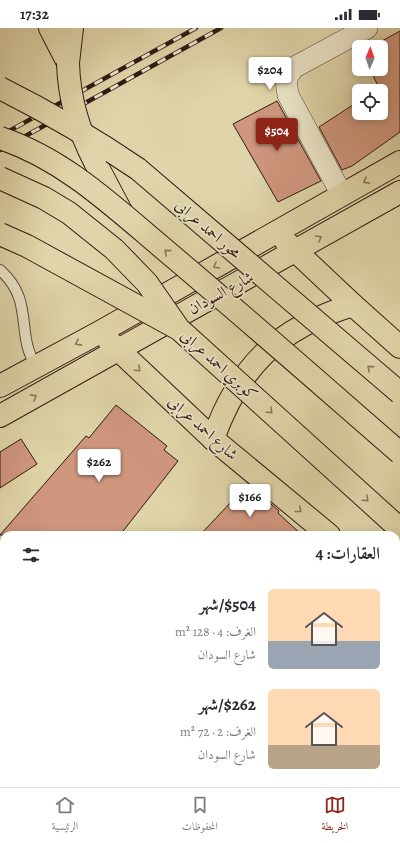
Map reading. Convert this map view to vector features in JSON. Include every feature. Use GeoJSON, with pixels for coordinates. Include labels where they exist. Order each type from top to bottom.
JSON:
{"type":"FeatureCollection","features":[{"type":"Feature","properties":{"kind":"main road"},"geometry":{"type":"LineString","coordinates":[[50,28],[68,63]]}},
{"type":"Feature","properties":{"kind":"main road"},"geometry":{"type":"LineString","coordinates":[[72,28],[68,63],[69,84],[78,124],[86,144],[122,213]]}},
{"type":"Feature","properties":{"kind":"main road","name":"محور احمد عرابى"},"geometry":{"type":"LineString","coordinates":[[0,88],[72,127],[106,147],[138,169],[400,393]]}},
{"type":"Feature","properties":{"kind":"main road"},"geometry":{"type":"LineString","coordinates":[[0,138],[36,152],[60,166],[122,213],[400,453]]}},
{"type":"Feature","properties":{"kind":"main road","name":"شارع السودان"},"geometry":{"type":"LineString","coordinates":[[0,386],[100,332],[400,162]]}},
{"type":"Feature","properties":{"kind":"main road","name":"كوبري احمد عرابى"},"geometry":{"type":"LineString","coordinates":[[0,178],[44,198],[108,244],[147,283],[178,329],[400,529]]}},
{"type":"Feature","properties":{"kind":"main road","name":"شارع السودان"},"geometry":{"type":"LineString","coordinates":[[0,416],[296,252],[400,192]]}},
{"type":"Feature","properties":{"kind":"main road"},"geometry":{"type":"LineString","coordinates":[[276,232],[400,347]]}},
{"type":"Feature","properties":{"kind":"main road"},"geometry":{"type":"LineString","coordinates":[[0,234],[27,246],[178,329]]}},
{"type":"Feature","properties":{"kind":"main road"},"geometry":{"type":"LineString","coordinates":[[213,439],[223,412],[236,387],[254,364],[275,343],[305,323],[325,314],[353,305]]}},
{"type":"Feature","properties":{"kind":"main road","name":"شارع احمد عرابى"},"geometry":{"type":"LineString","coordinates":[[100,332],[213,439],[324,531]]}},
{"type":"Feature","properties":{"kind":"street"},"geometry":{"type":"LineString","coordinates":[[342,195],[288,95],[286,80],[293,68],[367,28]]}},
{"type":"Feature","properties":{"kind":"lane"},"geometry":{"type":"LineString","coordinates":[[0,270],[11,282],[18,294],[24,314],[27,347],[36,366]]}},
{"type":"Feature","properties":{"kind":"building"},"geometry":{"type":"Polygon","coordinates":[[[400,31],[400,132],[352,166],[342,170],[319,127],[352,106],[352,120],[388,120],[388,84],[377,84],[373,76],[388,76],[388,40],[384,40],[400,31]]]}},
{"type":"Feature","properties":{"kind":"building"},"geometry":{"type":"Polygon","coordinates":[[[277,101],[321,181],[278,202],[233,124],[277,101]]]}},
{"type":"Feature","properties":{"kind":"building"},"geometry":{"type":"Polygon","coordinates":[[[116,405],[167,446],[164,450],[178,461],[123,531],[3,531],[86,436],[89,438],[116,405]]]}},
{"type":"Feature","properties":{"kind":"building"},"geometry":{"type":"Polygon","coordinates":[[[21,439],[37,464],[0,488],[0,452],[21,439]]]}},
{"type":"Feature","properties":{"kind":"building"},"geometry":{"type":"Polygon","coordinates":[[[248,484],[279,511],[278,513],[298,531],[204,531],[248,484]]]}},
{"type":"Feature","properties":{"kind":"railway"},"geometry":{"type":"LineString","coordinates":[[0,136],[196,28]]}},
{"type":"Feature","properties":{"kind":"railway"},"geometry":{"type":"LineString","coordinates":[[0,150],[221,28]]}}]}
